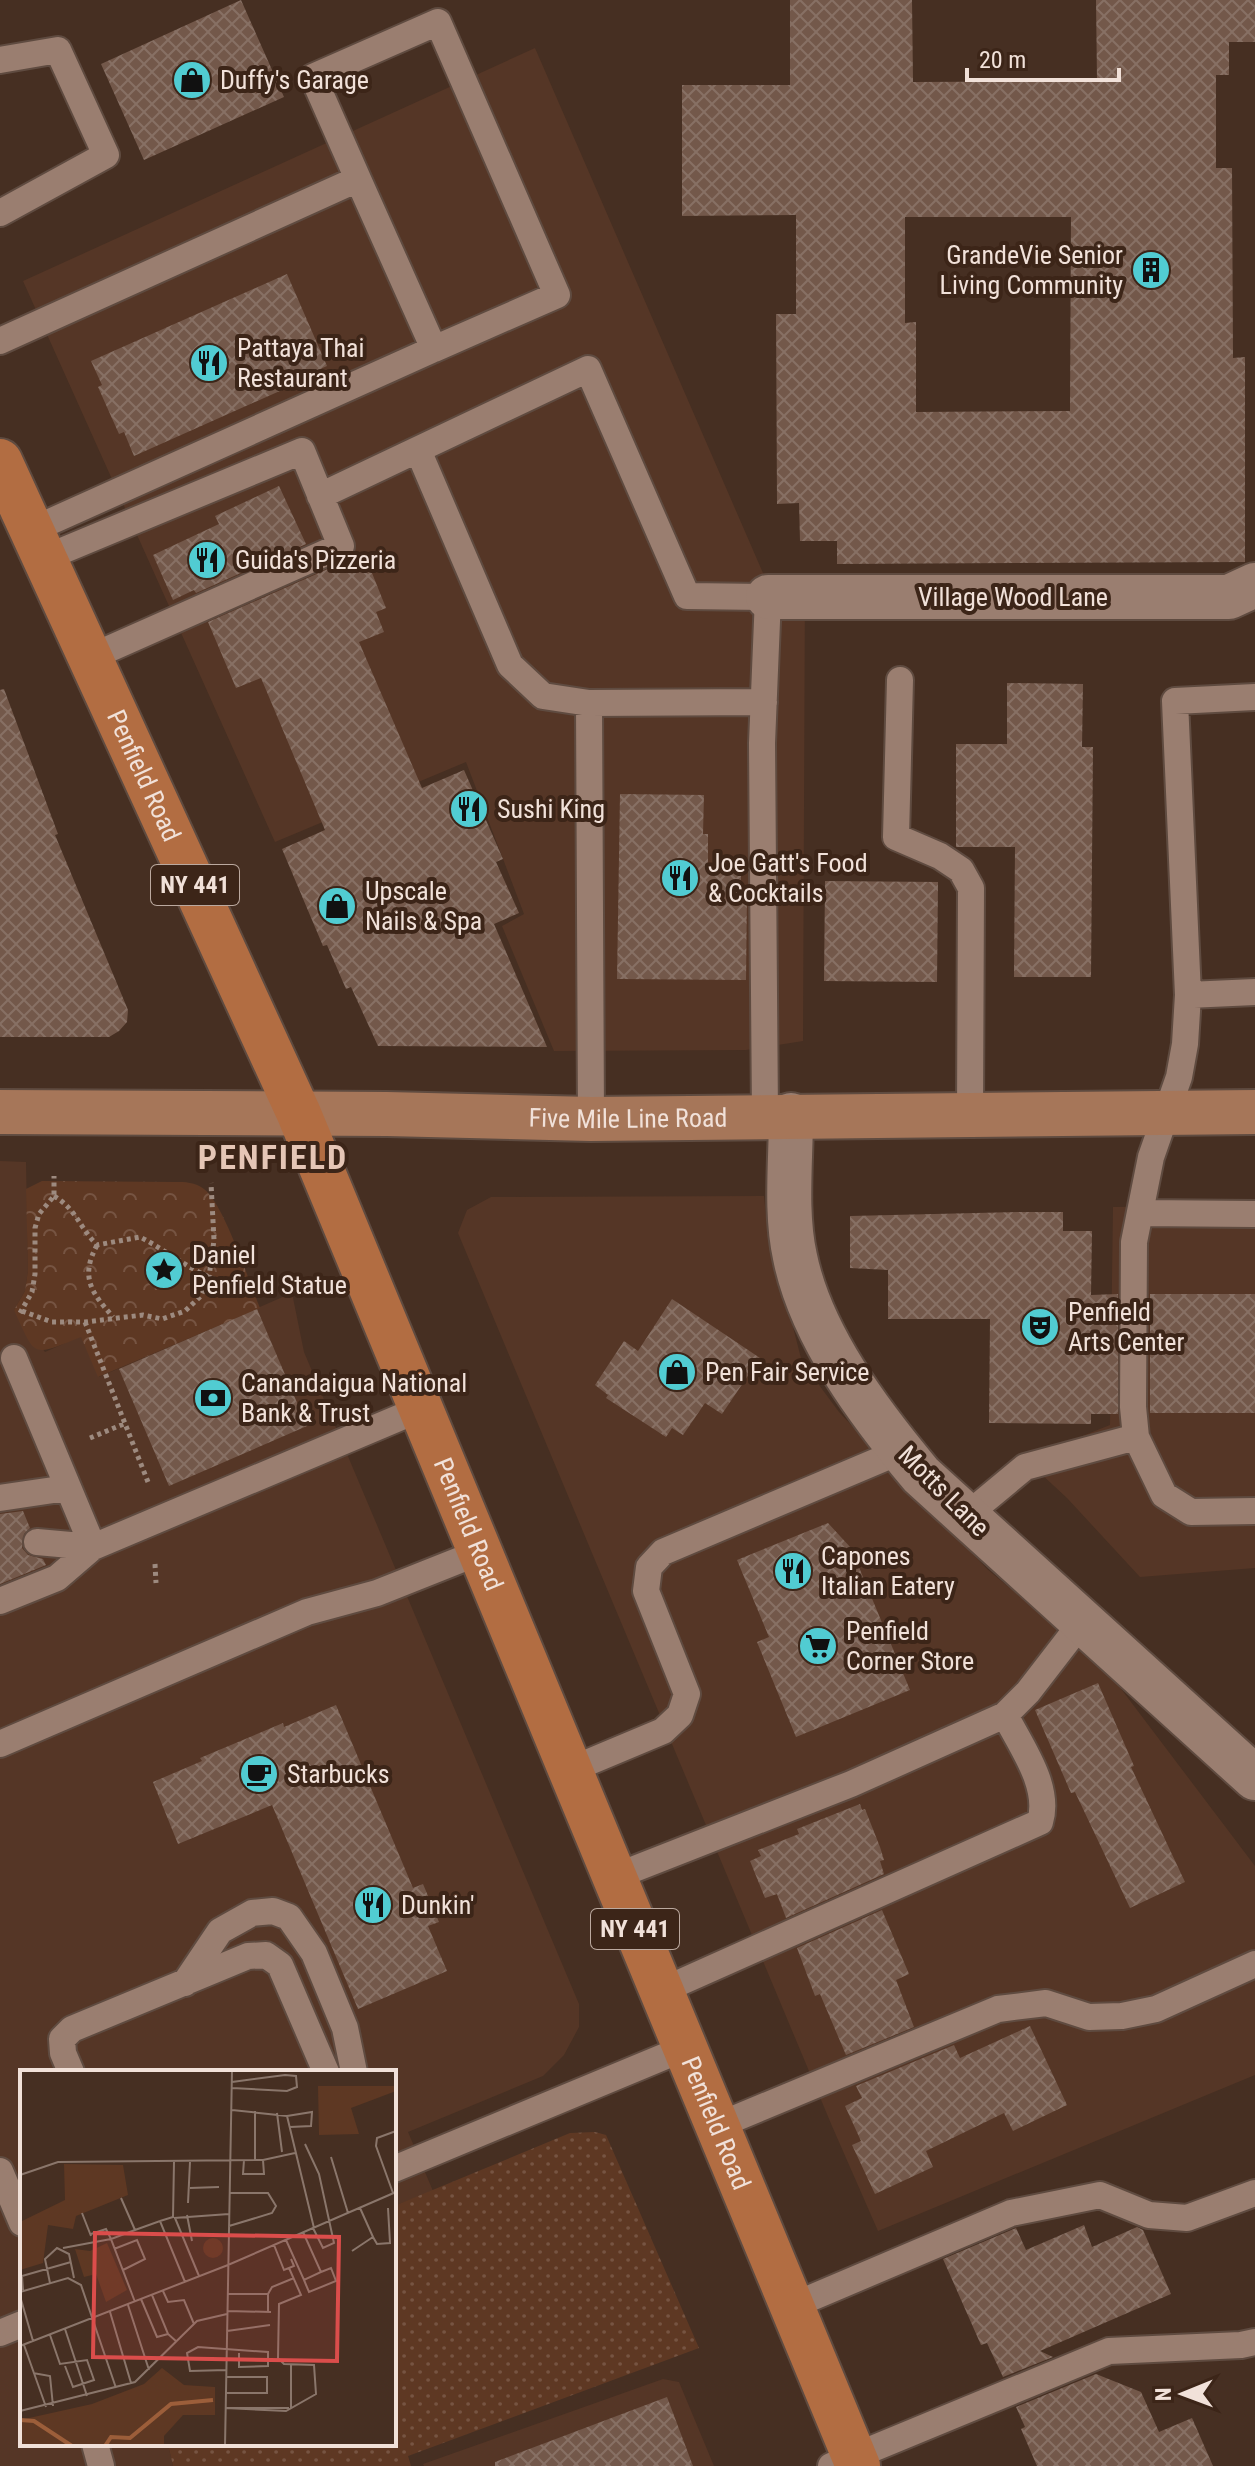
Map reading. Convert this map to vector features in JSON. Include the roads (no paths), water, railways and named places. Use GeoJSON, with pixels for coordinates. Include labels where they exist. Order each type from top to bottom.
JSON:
{"type":"FeatureCollection","features":[{"type":"Feature","properties":{"kind":"main road","name":"Penfield Road"},"geometry":{"type":"LineString","coordinates":[[0,461],[299,1114],[792,2306],[847,2463]]}},
{"type":"Feature","properties":{"kind":"main road","name":"Five Mile Line Road"},"geometry":{"type":"LineString","coordinates":[[0,1112],[591,1119],[1255,1112]]}},
{"type":"Feature","properties":{"kind":"street","name":"Village Wood Lane"},"geometry":{"type":"LineString","coordinates":[[768,597],[1229,597],[1255,585]]}},
{"type":"Feature","properties":{"kind":"street","name":"Motts Lane"},"geometry":{"type":"LineString","coordinates":[[778,1115],[794,1256],[803,1288],[820,1328],[873,1417],[921,1475],[1255,1778]]}},
{"type":"Feature","properties":{"kind":"lane"},"geometry":{"type":"LineString","coordinates":[[38,544],[434,349],[557,295],[438,22],[313,77],[434,349]]}},
{"type":"Feature","properties":{"kind":"lane"},"geometry":{"type":"LineString","coordinates":[[0,60],[58,50],[106,155],[0,213]]}},
{"type":"Feature","properties":{"kind":"lane"},"geometry":{"type":"LineString","coordinates":[[0,341],[358,179]]}},
{"type":"Feature","properties":{"kind":"lane"},"geometry":{"type":"LineString","coordinates":[[320,496],[588,369],[687,596],[768,597],[762,743],[778,1115]]}},
{"type":"Feature","properties":{"kind":"lane"},"geometry":{"type":"LineString","coordinates":[[418,450],[510,665],[543,696],[589,703],[764,702]]}},
{"type":"Feature","properties":{"kind":"lane"},"geometry":{"type":"LineString","coordinates":[[38,544],[302,451],[341,546],[91,657]]}},
{"type":"Feature","properties":{"kind":"lane"},"geometry":{"type":"LineString","coordinates":[[900,680],[896,837],[940,856],[961,870],[971,888],[970,1114]]}},
{"type":"Feature","properties":{"kind":"lane"},"geometry":{"type":"LineString","coordinates":[[1255,697],[1175,701],[1188,995],[1179,1077],[1151,1157],[1134,1242],[1133,1407],[1136,1437],[1164,1495],[1191,1512],[1255,1511]]}},
{"type":"Feature","properties":{"kind":"lane"},"geometry":{"type":"LineString","coordinates":[[589,703],[591,1119]]}},
{"type":"Feature","properties":{"kind":"lane"},"geometry":{"type":"LineString","coordinates":[[1188,995],[1255,992]]}},
{"type":"Feature","properties":{"kind":"lane"},"geometry":{"type":"LineString","coordinates":[[1140,1213],[1255,1214]]}},
{"type":"Feature","properties":{"kind":"lane"},"geometry":{"type":"LineString","coordinates":[[14,1358],[93,1547]]}},
{"type":"Feature","properties":{"kind":"lane"},"geometry":{"type":"LineString","coordinates":[[0,1601],[57,1578],[93,1547],[420,1409]]}},
{"type":"Feature","properties":{"kind":"lane"},"geometry":{"type":"LineString","coordinates":[[966,1516],[1025,1467],[1136,1437]]}},
{"type":"Feature","properties":{"kind":"lane"},"geometry":{"type":"LineString","coordinates":[[570,1770],[663,1731],[680,1715],[687,1694],[646,1591],[649,1567],[663,1552],[901,1451]]}},
{"type":"Feature","properties":{"kind":"lane"},"geometry":{"type":"LineString","coordinates":[[0,1498],[67,1488]]}},
{"type":"Feature","properties":{"kind":"lane"},"geometry":{"type":"LineString","coordinates":[[37,1542],[93,1547]]}},
{"type":"Feature","properties":{"kind":"lane"},"geometry":{"type":"LineString","coordinates":[[0,1744],[59,1716],[307,1612],[377,1593],[480,1552]]}},
{"type":"Feature","properties":{"kind":"lane"},"geometry":{"type":"LineString","coordinates":[[614,1877],[851,1784],[1005,1715],[1028,1692],[1082,1622]]}},
{"type":"Feature","properties":{"kind":"lane"},"geometry":{"type":"LineString","coordinates":[[661,1991],[1040,1822],[1044,1809],[1041,1789],[1005,1715]]}},
{"type":"Feature","properties":{"kind":"lane"},"geometry":{"type":"LineString","coordinates":[[185,1983],[220,1931],[252,1913],[273,1911],[289,1917],[314,1953],[345,2028],[354,2070]]}},
{"type":"Feature","properties":{"kind":"lane"},"geometry":{"type":"LineString","coordinates":[[70,2070],[63,2053],[62,2039],[72,2029],[248,1956],[266,1955],[280,1965],[325,2070]]}},
{"type":"Feature","properties":{"kind":"lane"},"geometry":{"type":"LineString","coordinates":[[717,2126],[998,2009],[1046,2003],[1089,2017],[1122,2016],[1156,2009],[1255,1964]]}},
{"type":"Feature","properties":{"kind":"lane"},"geometry":{"type":"LineString","coordinates":[[396,2168],[685,2048]]}},
{"type":"Feature","properties":{"kind":"lane"},"geometry":{"type":"LineString","coordinates":[[0,2171],[20,2218]]}},
{"type":"Feature","properties":{"kind":"lane"},"geometry":{"type":"LineString","coordinates":[[792,2306],[1011,2213],[1100,2195],[1149,2215],[1187,2218],[1255,2193]]}},
{"type":"Feature","properties":{"kind":"lane"},"geometry":{"type":"LineString","coordinates":[[0,2333],[20,2325]]}},
{"type":"Feature","properties":{"kind":"lane"},"geometry":{"type":"LineString","coordinates":[[847,2463],[1109,2351],[1255,2342]]}},
{"type":"Feature","properties":{"kind":"lane"},"geometry":{"type":"LineString","coordinates":[[96,2446],[101,2466]]}},
{"type":"Feature","properties":{"kind":"place","name":"Duffy's Garage"},"geometry":{"type":"Point","coordinates":[192,80]}},
{"type":"Feature","properties":{"kind":"place","name":"GrandeVie Senior Living Community"},"geometry":{"type":"Point","coordinates":[1151,270]}},
{"type":"Feature","properties":{"kind":"place","name":"Pattaya Thai Restaurant"},"geometry":{"type":"Point","coordinates":[209,363]}},
{"type":"Feature","properties":{"kind":"place","name":"Guida's Pizzeria"},"geometry":{"type":"Point","coordinates":[207,560]}},
{"type":"Feature","properties":{"kind":"place","name":"Sushi King"},"geometry":{"type":"Point","coordinates":[469,809]}},
{"type":"Feature","properties":{"kind":"place","name":"Joe Gatt's Food & Cocktails"},"geometry":{"type":"Point","coordinates":[680,878]}},
{"type":"Feature","properties":{"kind":"place","name":"Upscale Nails & Spa"},"geometry":{"type":"Point","coordinates":[337,906]}},
{"type":"Feature","properties":{"kind":"place","name":"Daniel Penfield Statue"},"geometry":{"type":"Point","coordinates":[164,1270]}},
{"type":"Feature","properties":{"kind":"place","name":"Penfield Arts Center"},"geometry":{"type":"Point","coordinates":[1040,1327]}},
{"type":"Feature","properties":{"kind":"place","name":"Pen Fair Service"},"geometry":{"type":"Point","coordinates":[677,1372]}},
{"type":"Feature","properties":{"kind":"place","name":"Canandaigua National Bank & Trust"},"geometry":{"type":"Point","coordinates":[213,1398]}},
{"type":"Feature","properties":{"kind":"place","name":"Capones Italian Eatery"},"geometry":{"type":"Point","coordinates":[793,1571]}},
{"type":"Feature","properties":{"kind":"place","name":"Penfield Corner Store"},"geometry":{"type":"Point","coordinates":[818,1646]}},
{"type":"Feature","properties":{"kind":"place","name":"Starbucks"},"geometry":{"type":"Point","coordinates":[259,1774]}},
{"type":"Feature","properties":{"kind":"place","name":"Dunkin'"},"geometry":{"type":"Point","coordinates":[373,1905]}},
{"type":"Feature","properties":{"kind":"district","name":"PENFIELD"},"geometry":{"type":"Point","coordinates":[273,1157]}}]}
